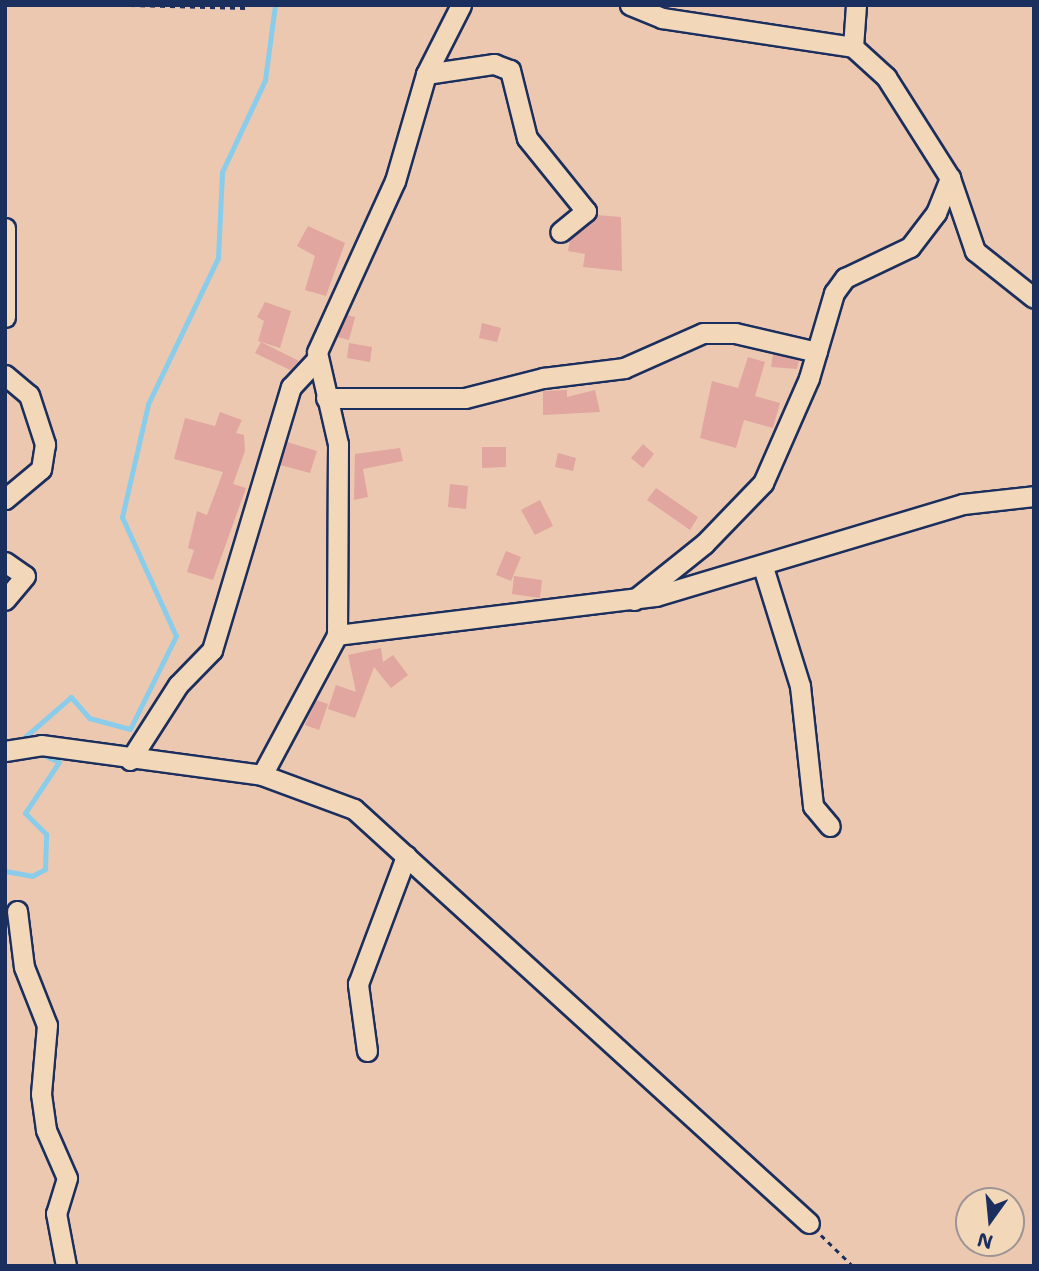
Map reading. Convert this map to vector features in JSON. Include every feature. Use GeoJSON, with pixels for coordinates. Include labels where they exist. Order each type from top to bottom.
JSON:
{"type":"FeatureCollection","features":[{"type":"Feature","properties":{"kind":"street"},"geometry":{"type":"LineString","coordinates":[[130,760],[178,685],[212,650],[290,387],[316,360],[395,181],[425,74],[461,5]]}},
{"type":"Feature","properties":{"kind":"street"},"geometry":{"type":"LineString","coordinates":[[630,5],[662,19],[853,47],[886,77],[950,178],[975,251],[1034,298]]}},
{"type":"Feature","properties":{"kind":"street"},"geometry":{"type":"LineString","coordinates":[[853,47],[856,5]]}},
{"type":"Feature","properties":{"kind":"street"},"geometry":{"type":"LineString","coordinates":[[425,74],[494,64],[510,70],[527,138],[586,211],[560,232]]}},
{"type":"Feature","properties":{"kind":"street"},"geometry":{"type":"LineString","coordinates":[[634,600],[728,522],[763,483],[845,278],[910,247],[936,213],[950,178]]}},
{"type":"Feature","properties":{"kind":"street"},"geometry":{"type":"LineString","coordinates":[[5,228],[5,317]]}},
{"type":"Feature","properties":{"kind":"street"},"geometry":{"type":"LineString","coordinates":[[326,398],[465,398],[543,378],[624,368],[703,333],[735,333],[817,352]]}},
{"type":"Feature","properties":{"kind":"street"},"geometry":{"type":"LineString","coordinates":[[262,775],[337,635],[338,444],[316,360]]}},
{"type":"Feature","properties":{"kind":"street"},"geometry":{"type":"LineString","coordinates":[[5,375],[29,395],[45,444],[41,469],[5,499]]}},
{"type":"Feature","properties":{"kind":"street"},"geometry":{"type":"LineString","coordinates":[[337,635],[634,600],[763,567],[963,505],[1034,496]]}},
{"type":"Feature","properties":{"kind":"street"},"geometry":{"type":"LineString","coordinates":[[5,562],[25,576],[5,600]]}},
{"type":"Feature","properties":{"kind":"street"},"geometry":{"type":"LineString","coordinates":[[763,567],[800,686],[813,806],[830,826]]}},
{"type":"Feature","properties":{"kind":"street"},"geometry":{"type":"LineString","coordinates":[[5,751],[41,745],[130,760],[262,775],[354,809],[808,1223]]}},
{"type":"Feature","properties":{"kind":"street"},"geometry":{"type":"LineString","coordinates":[[367,1051],[358,984],[406,856]]}},
{"type":"Feature","properties":{"kind":"street"},"geometry":{"type":"LineString","coordinates":[[17,911],[24,967],[47,1026],[41,1094],[46,1130],[68,1178],[57,1213],[66,1266]]}},
{"type":"Feature","properties":{"kind":"path"},"geometry":{"type":"LineString","coordinates":[[131,5],[246,8]]}},
{"type":"Feature","properties":{"kind":"path"},"geometry":{"type":"LineString","coordinates":[[808,1223],[853,1266]]}},
{"type":"Feature","properties":{"kind":"building"},"geometry":{"type":"Polygon","coordinates":[[[597,215],[621,217],[622,271],[583,267],[585,254],[568,251],[570,240],[597,215]]]}},
{"type":"Feature","properties":{"kind":"building"},"geometry":{"type":"Polygon","coordinates":[[[308,226],[345,243],[326,296],[305,290],[315,256],[297,246],[308,226]]]}},
{"type":"Feature","properties":{"kind":"building"},"geometry":{"type":"Polygon","coordinates":[[[265,302],[291,311],[280,348],[258,341],[264,321],[257,317],[265,302]]]}},
{"type":"Feature","properties":{"kind":"building"},"geometry":{"type":"Polygon","coordinates":[[[347,315],[355,317],[349,340],[337,337],[347,315]]]}},
{"type":"Feature","properties":{"kind":"building"},"geometry":{"type":"Polygon","coordinates":[[[482,323],[501,328],[497,342],[479,338],[482,323]]]}},
{"type":"Feature","properties":{"kind":"building"},"geometry":{"type":"Polygon","coordinates":[[[261,342],[299,361],[290,370],[255,353],[261,342]]]}},
{"type":"Feature","properties":{"kind":"building"},"geometry":{"type":"Polygon","coordinates":[[[349,343],[372,347],[370,362],[347,358],[349,343]]]}},
{"type":"Feature","properties":{"kind":"building"},"geometry":{"type":"Polygon","coordinates":[[[773,354],[799,360],[797,369],[771,367],[773,354]]]}},
{"type":"Feature","properties":{"kind":"building"},"geometry":{"type":"Polygon","coordinates":[[[748,357],[765,362],[755,396],[780,403],[773,428],[744,420],[736,448],[700,438],[712,381],[738,388],[748,357]]]}},
{"type":"Feature","properties":{"kind":"building"},"geometry":{"type":"Polygon","coordinates":[[[567,390],[567,397],[595,390],[600,412],[543,415],[543,391],[567,390]]]}},
{"type":"Feature","properties":{"kind":"building"},"geometry":{"type":"Polygon","coordinates":[[[220,412],[242,420],[236,433],[244,435],[245,451],[233,484],[246,488],[213,580],[187,572],[194,550],[188,548],[197,511],[207,515],[223,472],[174,459],[185,418],[215,426],[220,412]]]}},
{"type":"Feature","properties":{"kind":"building"},"geometry":{"type":"Polygon","coordinates":[[[287,442],[317,451],[310,473],[280,465],[287,442]]]}},
{"type":"Feature","properties":{"kind":"building"},"geometry":{"type":"Polygon","coordinates":[[[643,444],[654,454],[643,468],[631,458],[643,444]]]}},
{"type":"Feature","properties":{"kind":"building"},"geometry":{"type":"Polygon","coordinates":[[[482,447],[506,447],[506,467],[482,468],[482,447]]]}},
{"type":"Feature","properties":{"kind":"building"},"geometry":{"type":"Polygon","coordinates":[[[400,448],[403,461],[363,469],[368,497],[354,500],[355,454],[400,448]]]}},
{"type":"Feature","properties":{"kind":"building"},"geometry":{"type":"Polygon","coordinates":[[[558,453],[576,458],[573,471],[555,467],[558,453]]]}},
{"type":"Feature","properties":{"kind":"building"},"geometry":{"type":"Polygon","coordinates":[[[450,484],[468,486],[466,509],[448,507],[450,484]]]}},
{"type":"Feature","properties":{"kind":"building"},"geometry":{"type":"Polygon","coordinates":[[[656,488],[698,517],[690,530],[647,500],[656,488]]]}},
{"type":"Feature","properties":{"kind":"building"},"geometry":{"type":"Polygon","coordinates":[[[540,500],[553,526],[535,535],[521,510],[540,500]]]}},
{"type":"Feature","properties":{"kind":"building"},"geometry":{"type":"Polygon","coordinates":[[[506,551],[521,557],[511,581],[496,575],[506,551]]]}},
{"type":"Feature","properties":{"kind":"building"},"geometry":{"type":"Polygon","coordinates":[[[514,576],[542,580],[540,598],[512,594],[514,576]]]}},
{"type":"Feature","properties":{"kind":"building"},"geometry":{"type":"Polygon","coordinates":[[[381,648],[383,662],[393,655],[408,675],[391,688],[374,667],[355,718],[328,709],[336,685],[356,692],[348,655],[381,648]]]}},
{"type":"Feature","properties":{"kind":"building"},"geometry":{"type":"Polygon","coordinates":[[[316,700],[328,704],[319,730],[305,725],[316,700]]]}},
{"type":"Feature","properties":{"kind":"waterway"},"geometry":{"type":"LineString","coordinates":[[18,743],[71,697],[89,718],[130,729],[176,636],[122,517],[148,404],[218,258],[222,172],[265,80],[275,5]]}},
{"type":"Feature","properties":{"kind":"waterway"},"geometry":{"type":"LineString","coordinates":[[5,871],[32,876],[45,869],[46,834],[25,813],[59,762],[39,753]]}}]}
